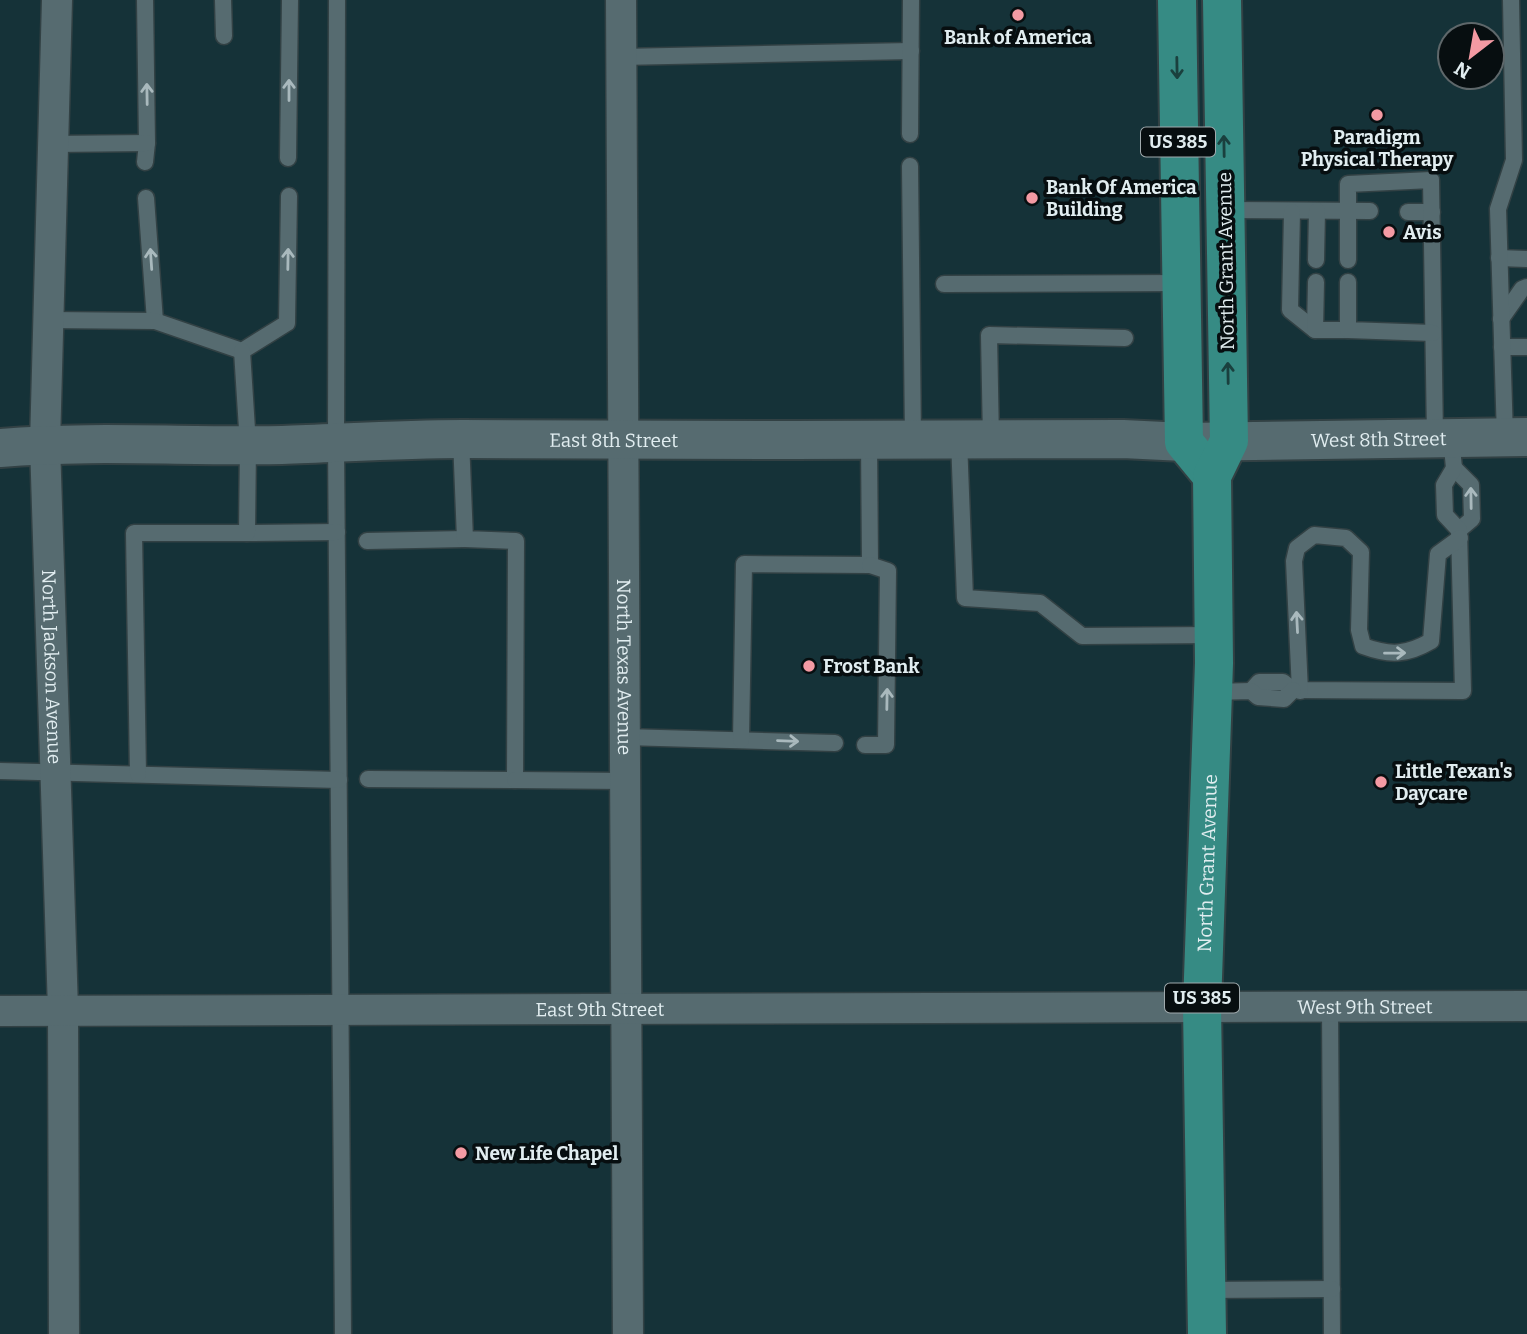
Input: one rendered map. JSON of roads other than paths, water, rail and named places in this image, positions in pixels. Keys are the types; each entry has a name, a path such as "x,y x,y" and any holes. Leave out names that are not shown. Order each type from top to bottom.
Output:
{"main road":[{"name":"US 385","path":"1177,0 1184,442"},
{"name":"North Grant Avenue","path":"1207,1334 1202,1006 1213,692 1212,476 1229,441 1222,0"},
{"name":"West 8th Street","path":"1229,441 1446,448 1516,437"},
{"name":"East 8th Street","path":"0,448 45,444 248,445 461,439 1229,441"},
{"path":"1184,442 1212,476"}],"street":[{"name":"North Jackson Avenue","path":"57,0 45,444 63,1010 64,1334"},
{"name":"North Texas Avenue","path":"621,0 628,1334"},
{"name":"West 9th Street","path":"1202,1006 1527,1006"},
{"name":"East 9th Street","path":"0,1011 1202,1006"}],"lane":[{"path":"145,0 148,143 145,162"},
{"path":"223,0 224,36"},
{"path":"288,158 290,0"},
{"path":"337,0 336,443 343,1334"},
{"path":"910,134 911,0"},
{"path":"1511,0 1520,160 1497,209 1502,347 1516,437"},
{"path":"621,57 911,51"},
{"path":"53,144 148,143"},
{"path":"910,166 913,440"},
{"path":"1213,692 1251,691 1258,697 1284,699 1296,691 1463,691 1460,534 1445,515 1446,448 1433,333 1431,180 1348,184 1348,260"},
{"path":"242,351 287,323 289,196"},
{"path":"146,198 155,321"},
{"path":"1225,210 1370,211"},
{"path":"1316,260 1317,211"},
{"path":"1292,212 1290,310 1315,330 1433,333"},
{"path":"1408,212 1432,212"},
{"path":"1499,258 1527,259"},
{"path":"1315,330 1316,282"},
{"path":"1348,282 1348,330"},
{"path":"944,284 1180,283"},
{"path":"1501,319 1522,289 1527,287"},
{"path":"49,320 155,321 242,351"},
{"path":"1125,338 989,335 975,440 965,598 1040,603 1082,636 1212,635"},
{"path":"1502,347 1527,347"},
{"path":"242,351 248,445 247,533"},
{"path":"461,439 465,539"},
{"path":"869,440 870,565"},
{"path":"1296,691 1294,561 1297,548 1314,535 1346,538 1361,552 1359,630 1363,646 1381,653 1412,652 1431,641 1438,554 1472,519 1471,485 1446,448"},
{"path":"138,774 134,533 337,531"},
{"path":"367,541 516,541 515,780"},
{"path":"741,740 744,564 870,565 888,571 886,745 864,745"},
{"path":"625,737 835,743"},
{"path":"0,771 339,780"},
{"path":"368,779 625,781"},
{"path":"1330,1006 1332,1334"},
{"path":"1206,1290 1332,1289"}],"place":[{"name":"Bank of America","path":"1018,15"},
{"name":"Paradigm Physical Therapy","path":"1377,115"},
{"name":"Bank Of America Building","path":"1032,198"},
{"name":"Avis","path":"1389,232"},
{"name":"Frost Bank","path":"809,666"},
{"name":"Little Texan's Daycare","path":"1381,782"},
{"name":"New Life Chapel","path":"461,1153"}]}
